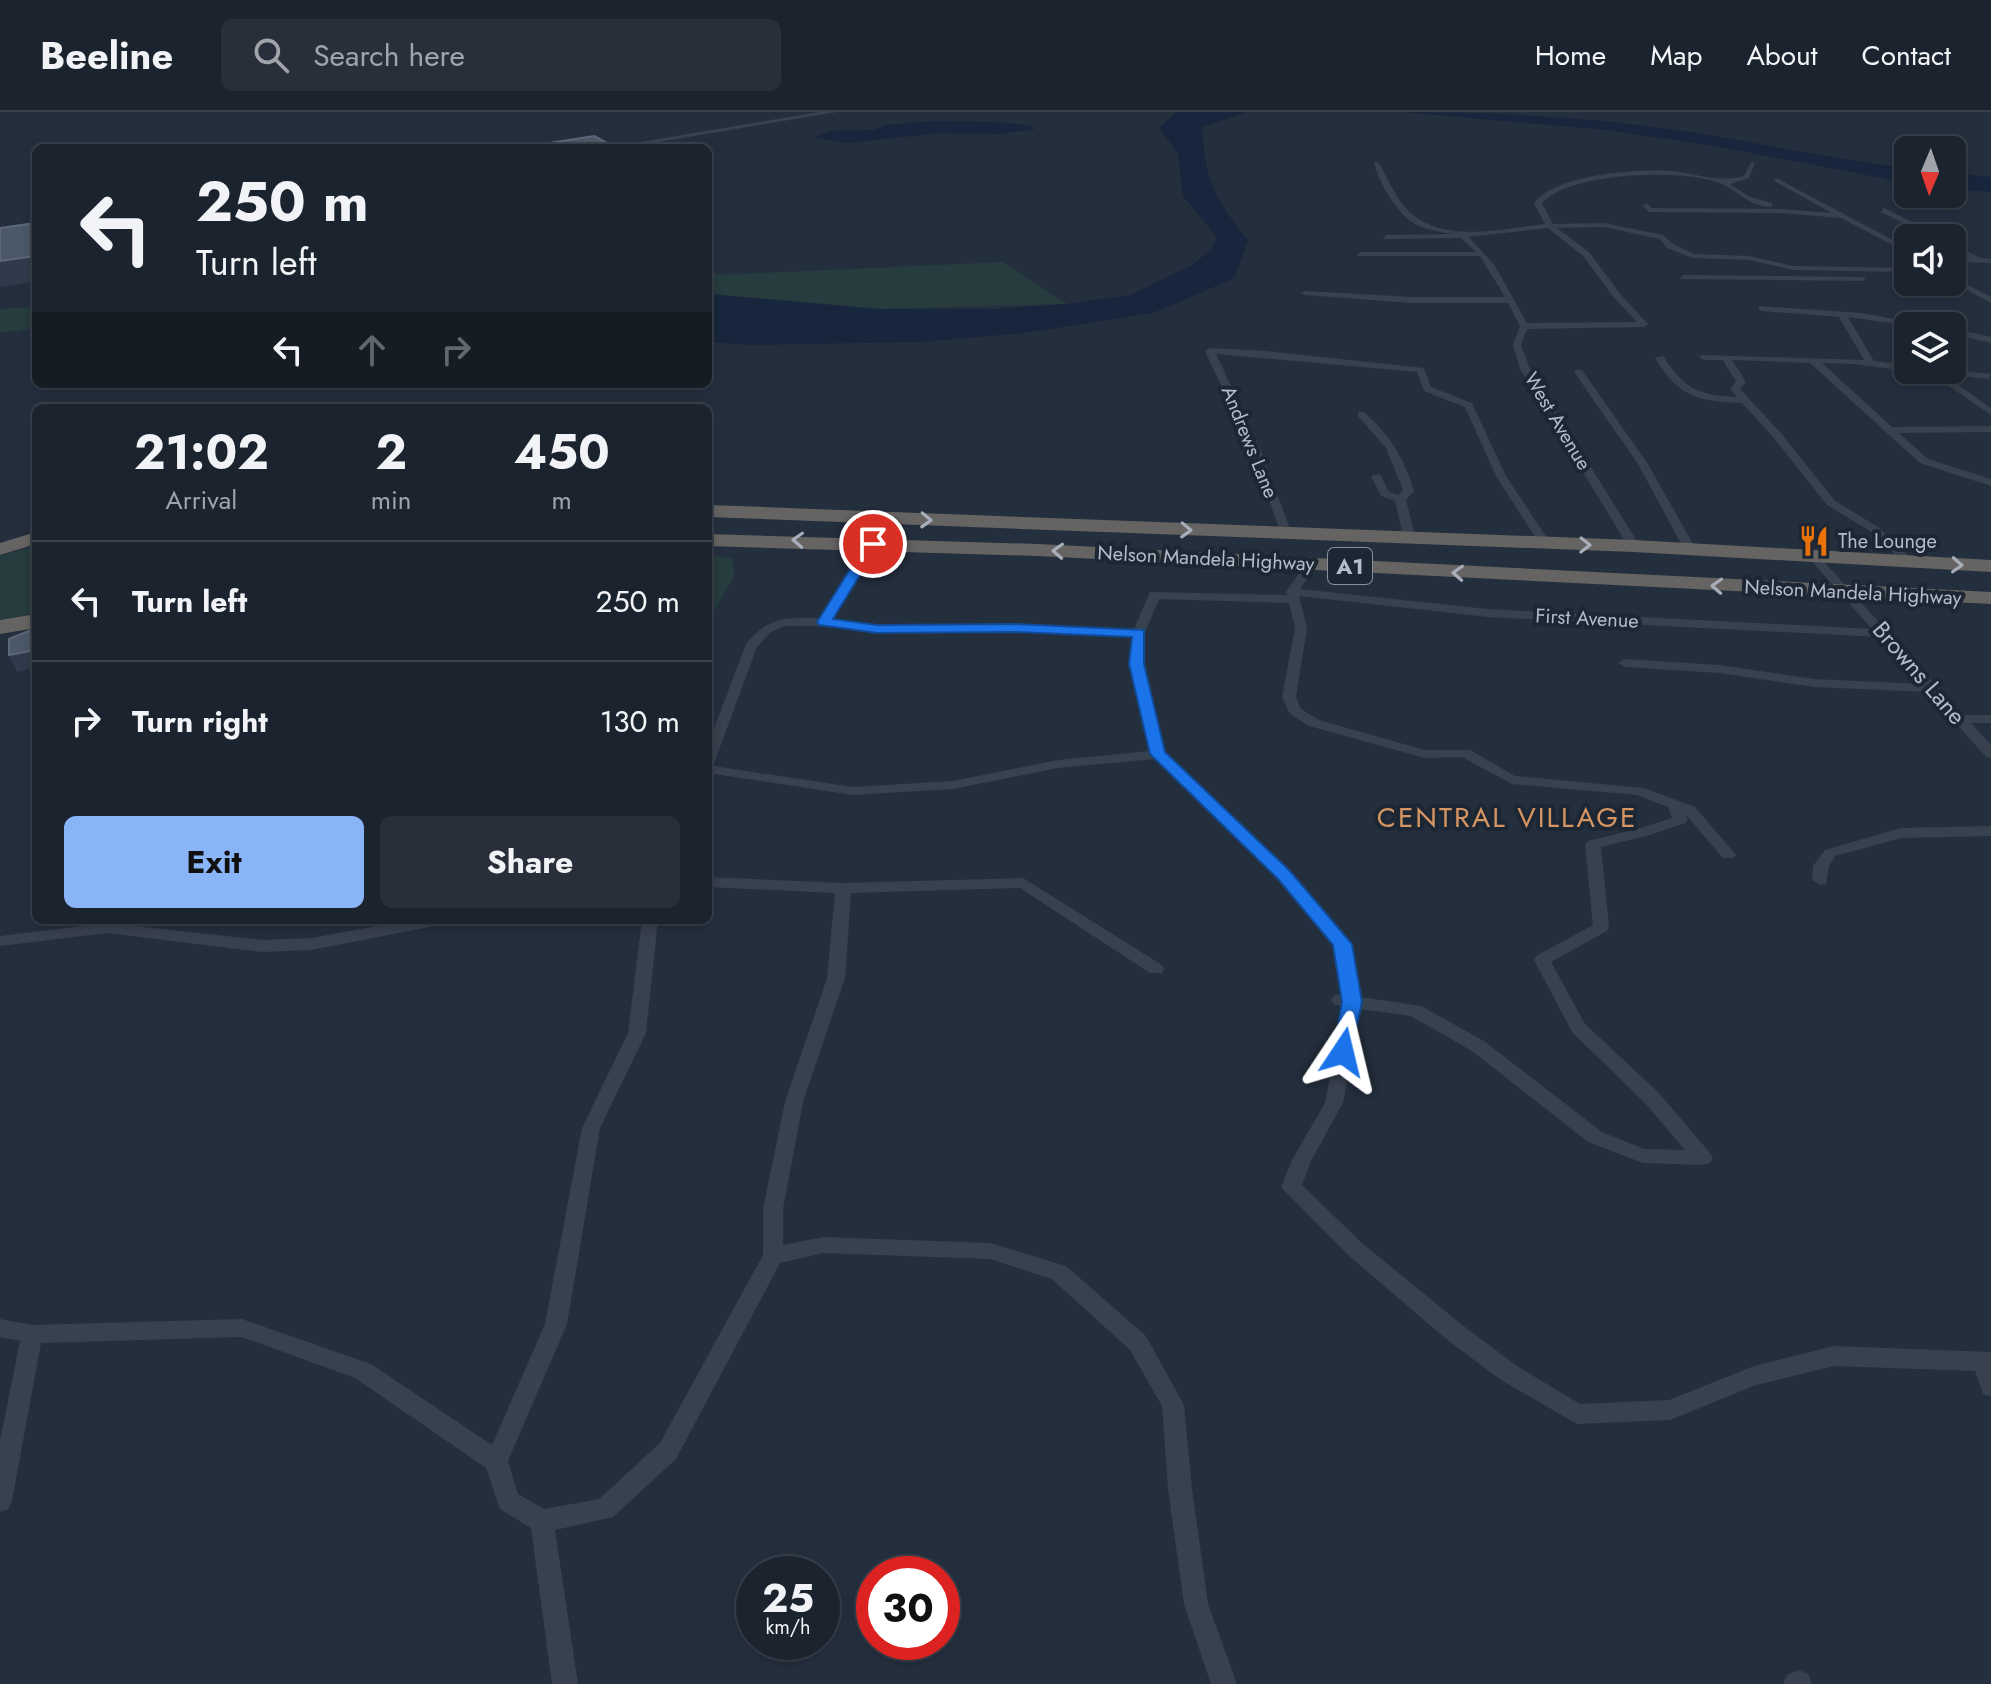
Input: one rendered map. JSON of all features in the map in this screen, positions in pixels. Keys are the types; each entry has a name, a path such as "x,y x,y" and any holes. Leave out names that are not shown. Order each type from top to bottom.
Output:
{"highway":[{"name":"Nelson Mandela Highway","path":"712,511 1634,546 1991,566"},
{"path":"0,549 32,539"},
{"name":"Nelson Mandela Highway","path":"712,540 1312,563 1991,598"},
{"path":"0,627 32,622"}],"street":[{"path":"633,144 833,112"},
{"name":"West Avenue","path":"1376,163 1384,175 1386,188 1414,221 1464,236 1481,254 1524,326 1517,345 1525,369 1634,546"},
{"path":"1724,183 1747,177 1752,163"},
{"path":"1524,326 1644,324 1618,297 1586,254 1550,226 1538,203 1542,197 1584,179 1670,172 1724,183 1747,199 1793,213"},
{"path":"1776,180 1894,243"},
{"path":"1647,206 1649,210 1701,209 1843,216"},
{"path":"1884,210 1911,224"},
{"path":"1386,237 1464,236 1467,233 1550,226 1604,225 1663,237 1676,250 1693,256 1749,258 1793,268 1894,270"},
{"path":"1966,252 1981,260"},
{"path":"1360,254 1481,254"},
{"path":"1966,260 1991,261"},
{"path":"1683,277 1894,278"},
{"path":"1966,287 1991,300"},
{"path":"1305,293 1412,300 1511,300"},
{"path":"1762,308 1894,321"},
{"path":"1842,314 1871,363"},
{"path":"1966,334 1991,340"},
{"name":"Andrews Lane","path":"1286,534 1255,448 1210,351 1421,370 1427,389 1469,405 1501,476 1545,544"},
{"path":"1704,357 1894,366"},
{"path":"1660,358 1672,380 1693,396 1745,400"},
{"path":"1726,358 1741,382 1735,389 1831,503 1874,529 1897,547 1910,563"},
{"path":"1813,360 1924,461 1991,483"},
{"path":"1579,372 1643,464 1691,551"},
{"path":"1966,374 1989,376"},
{"path":"1951,384 1989,408"},
{"path":"1361,414 1384,434 1404,471 1409,491 1400,499"},
{"path":"1890,430 1991,429"},
{"path":"1376,476 1385,494 1400,499"},
{"path":"1400,499 1410,539"},
{"path":"824,622 873,544"},
{"name":"Browns Lane","path":"1814,557 1991,754"},
{"path":"1312,563 1293,596 1301,628 1289,697 1295,711 1314,723 1425,754 1465,753 1512,780 1639,791 1690,810 1728,855"},
{"name":"First Avenue","path":"1139,633 1154,595 1293,596 1488,613 1883,633"},
{"path":"712,755 751,647 762,631 777,622 824,622 877,629 1015,628 1139,633 1137,664 1158,754 1284,875 1342,944 1346,1001 1334,1103 1302,1160 1291,1187 1355,1249 1453,1331 1509,1373 1577,1414 1670,1410 1754,1376 1834,1356 1988,1363 1991,1387"},
{"path":"1625,663 1719,669 1814,683 1932,688"},
{"path":"1959,719 1991,719"},
{"path":"712,767 853,791 953,785 1058,764 1158,754"},
{"path":"1346,1001 1415,1010 1478,1046 1595,1137 1643,1156 1703,1158 1652,1098 1578,1028 1542,960 1601,927 1593,844 1680,820 1675,805"},
{"path":"1820,880 1821,866 1830,853 1901,833 1991,831"},
{"path":"712,882 843,888 1023,883 1156,969"},
{"path":"0,1328 32,1334 242,1328 363,1371 496,1461 508,1501 542,1521 605,1509 668,1451 773,1256 773,1209 794,1102 836,978 843,888"},
{"path":"0,941 107,928 262,946 311,944 418,924"},
{"path":"496,1461 556,1324 591,1128 637,1033 650,924"},
{"path":"773,1256 823,1245 990,1251 1059,1272 1138,1343 1173,1405 1180,1489 1196,1604 1224,1684"},
{"path":"0,1501 32,1334"},
{"path":"542,1521 565,1684"}],"green space":[{"path":"1003,262 1066,304 880,309 712,294 712,272 719,275"},
{"path":"32,307 32,329 0,333 0,309"},
{"path":"32,547 32,614 0,620 0,556"},
{"path":"712,556 733,558 734,576 712,615"}],"water":[{"path":"1176,112 1248,112 1202,127 1213,188 1248,240 1235,278 1153,313 1024,333 920,342 750,345 712,342 712,294 880,309 993,309 1131,295 1192,265 1212,249 1217,237 1183,196 1178,153 1159,128"},
{"path":"1402,112 1556,117 1680,131 1894,166 1894,180 1715,146 1606,130"},
{"path":"931,121 1003,123 1035,129 1002,134 940,133 847,143 813,137 832,131 873,130 887,125"},
{"path":"1966,174 1991,177 1991,192 1966,190"}],"building":[{"path":"594,136 609,144 543,144"},
{"path":"32,224 32,257 0,261 0,228"},
{"path":"32,630 32,651 9,655 9,639"}],"place":[{"name":"The Lounge","path":"1814,541"}],"district":[{"name":"CENTRAL VILLAGE","path":"1507,817"}],"route":[{"path":"873,544 824,622 877,629 1015,628 1139,633 1137,664 1158,754 1284,875 1342,944 1352,1002 1343,1052"}]}
